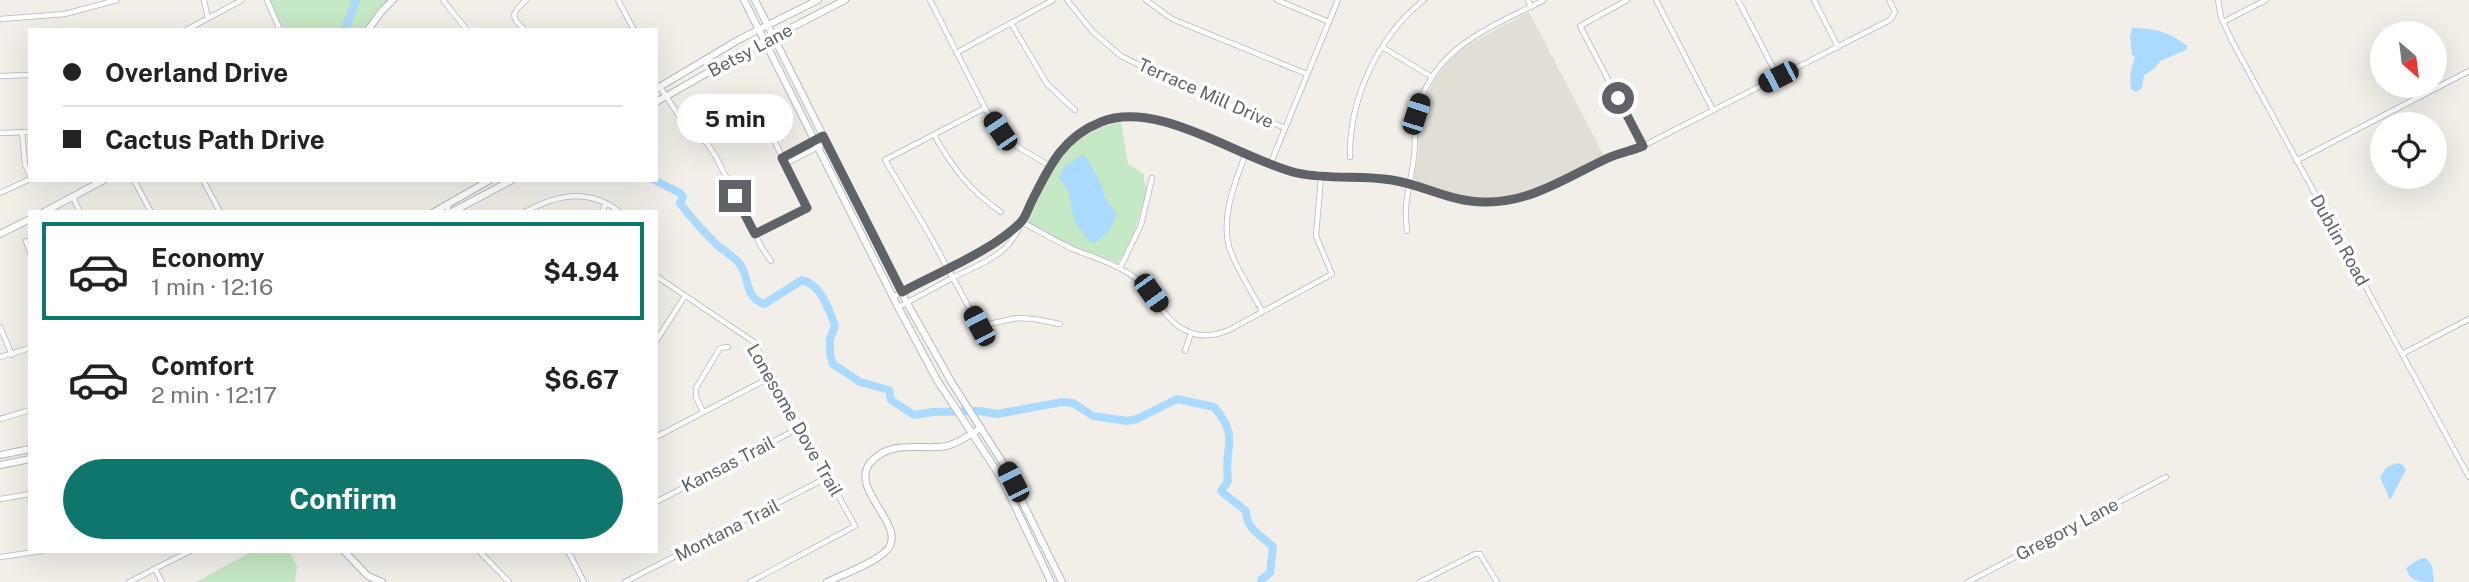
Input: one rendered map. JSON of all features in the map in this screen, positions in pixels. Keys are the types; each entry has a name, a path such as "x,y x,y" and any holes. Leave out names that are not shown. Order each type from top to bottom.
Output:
{"main road":[{"path":"370,28 393,0"},
{"path":"744,0 898,307 937,380 1002,480 1051,582"},
{"path":"755,0 902,292 962,400 1003,463 1062,582"},
{"name":"Betsy Lane","path":"658,88 760,29 818,0"},
{"name":"Betsy Lane","path":"658,101 835,2 845,0"},
{"path":"48,210 100,182"},
{"path":"452,210 487,182"},
{"path":"452,210 508,182"},
{"path":"0,234 28,220"},
{"path":"827,582 883,554 891,544 891,530 866,482 866,470 872,461 904,446 949,446 972,433 979,425"},
{"path":"0,455 28,449"},
{"path":"0,464 28,458"},
{"path":"346,553 368,576 382,582"}],"street":[{"path":"0,19 65,14 117,0"},
{"path":"204,0 208,18"},
{"path":"190,28 242,0"},
{"path":"267,0 279,28"},
{"path":"443,0 465,28"},
{"path":"523,28 514,15 527,0"},
{"path":"618,0 633,28"},
{"path":"930,0 985,108 1000,131 1018,148 1049,166"},
{"path":"957,53 1053,0"},
{"name":"Terrace Mill Drive","path":"1067,0 1093,32 1121,55 1161,76 1285,128"},
{"path":"1146,0 1172,19 1307,75"},
{"path":"1276,0 1329,22"},
{"path":"1270,164 1338,0"},
{"path":"1350,157 1357,106 1382,47 1404,18 1424,0"},
{"path":"1528,0 1531,7"},
{"path":"1407,230 1404,208 1414,159 1416,114 1432,77 1447,57 1464,42 1544,0"},
{"path":"1627,0 1580,26 1643,146"},
{"path":"1656,0 1713,110"},
{"path":"1738,0 1778,77"},
{"path":"1814,0 1838,47"},
{"path":"898,307 1005,248 1018,233 1049,166 1062,148 1078,135 1102,122 1131,115 1162,120 1270,164 1321,177 1377,178 1409,183 1456,199 1508,201 1545,190 1607,159 1643,146 1890,20 1895,16 1889,0"},
{"name":"Dublin Road","path":"2218,0 2223,22 2469,477"},
{"path":"2223,22 2266,0"},
{"path":"1012,23 1034,66 1047,84 1075,110"},
{"path":"1382,47 1432,77"},
{"path":"2297,161 2469,71"},
{"path":"0,76 28,75"},
{"path":"658,88 687,128 707,143 771,261"},
{"path":"754,99 807,208 755,234"},
{"path":"985,108 885,160 979,326 1017,318 1060,324"},
{"path":"22,132 28,172"},
{"path":"0,133 28,132"},
{"path":"934,135 964,182 979,198 1001,212"},
{"path":"782,158 824,140"},
{"path":"785,164 815,144"},
{"path":"1245,155 1229,202 1229,247 1262,312"},
{"path":"1022,222 1072,249 1120,268 1143,285 1175,324 1191,333 1214,335 1332,274 1316,236 1321,177"},
{"path":"0,193 28,178"},
{"path":"1120,268 1141,225 1152,178"},
{"path":"204,182 219,210"},
{"path":"135,183 150,210"},
{"path":"530,210 559,197 576,194 606,202 617,210"},
{"path":"73,197 79,210"},
{"path":"602,210 606,202"},
{"path":"893,297 989,246 1022,222"},
{"path":"26,241 28,246"},
{"name":"Lonesome Dove Trail","path":"658,277 754,342 855,526 750,582"},
{"path":"658,338 685,296"},
{"path":"2402,354 2469,319"},
{"path":"0,327 12,355"},
{"path":"1185,351 1191,333"},
{"path":"703,412 696,397 696,388 720,348 728,346"},
{"path":"0,357 28,349"},
{"path":"658,436 773,376"},
{"path":"0,419 28,412"},
{"name":"Kansas Trail","path":"658,501 801,427"},
{"name":"Montana Trail","path":"625,582 828,477"},
{"name":"Gregory Lane","path":"1968,582 2166,477"},
{"path":"0,499 28,494"},
{"path":"0,557 28,553"},
{"path":"129,582 186,553"},
{"path":"481,553 509,582"},
{"path":"569,553 584,582"},
{"path":"1420,582 1475,554 1480,554 1485,560 1497,582"},
{"path":"155,569 162,582"}],"shaded area":[{"path":"1529,12 1604,156 1547,186 1504,198 1461,196 1417,182 1414,177 1419,122 1424,102 1436,77 1464,47"}],"green space":[{"path":"269,0 389,0 366,28 282,28"},
{"path":"1121,122 1128,164 1144,174 1144,182 1148,188 1133,237 1118,263 1072,246 1028,222 1052,172 1072,146 1101,128"},
{"path":"249,553 290,553 297,566 295,582 196,582"}],"water":[{"path":"2132,28 2161,32 2187,46 2186,50 2160,61 2144,75 2142,88 2136,92 2130,85 2135,57 2132,55 2130,37"},
{"path":"1082,155 1087,158 1103,188 1104,196 1117,215 1110,230 1095,243 1089,241 1074,221 1069,193 1059,177 1064,167"},
{"path":"2396,463 2402,464 2406,470 2390,500 2380,477 2386,468"},
{"path":"2426,558 2432,566 2434,582 2416,580 2406,568 2419,559"}],"waterway":[{"path":"346,28 356,0"},
{"path":"658,182 680,193 683,197 680,203 693,219 717,245 739,263 750,292 758,301 764,304 802,280 809,282 823,298 835,326 830,339 833,364 860,382 889,390 891,400 914,415 979,411 997,414 1062,402 1073,403 1093,416 1127,421 1137,419 1177,399 1214,407 1229,435 1228,481 1221,491 1246,511 1255,532 1273,547 1270,573 1261,582"}],"route":[{"path":"735,196 755,234 807,208 782,158 823,136 902,292 989,246 1022,222 1049,166 1062,148 1078,135 1102,122 1131,115 1162,120 1296,173 1335,178 1389,179 1456,199 1495,202 1533,195 1607,159 1643,146 1618,98"}]}
